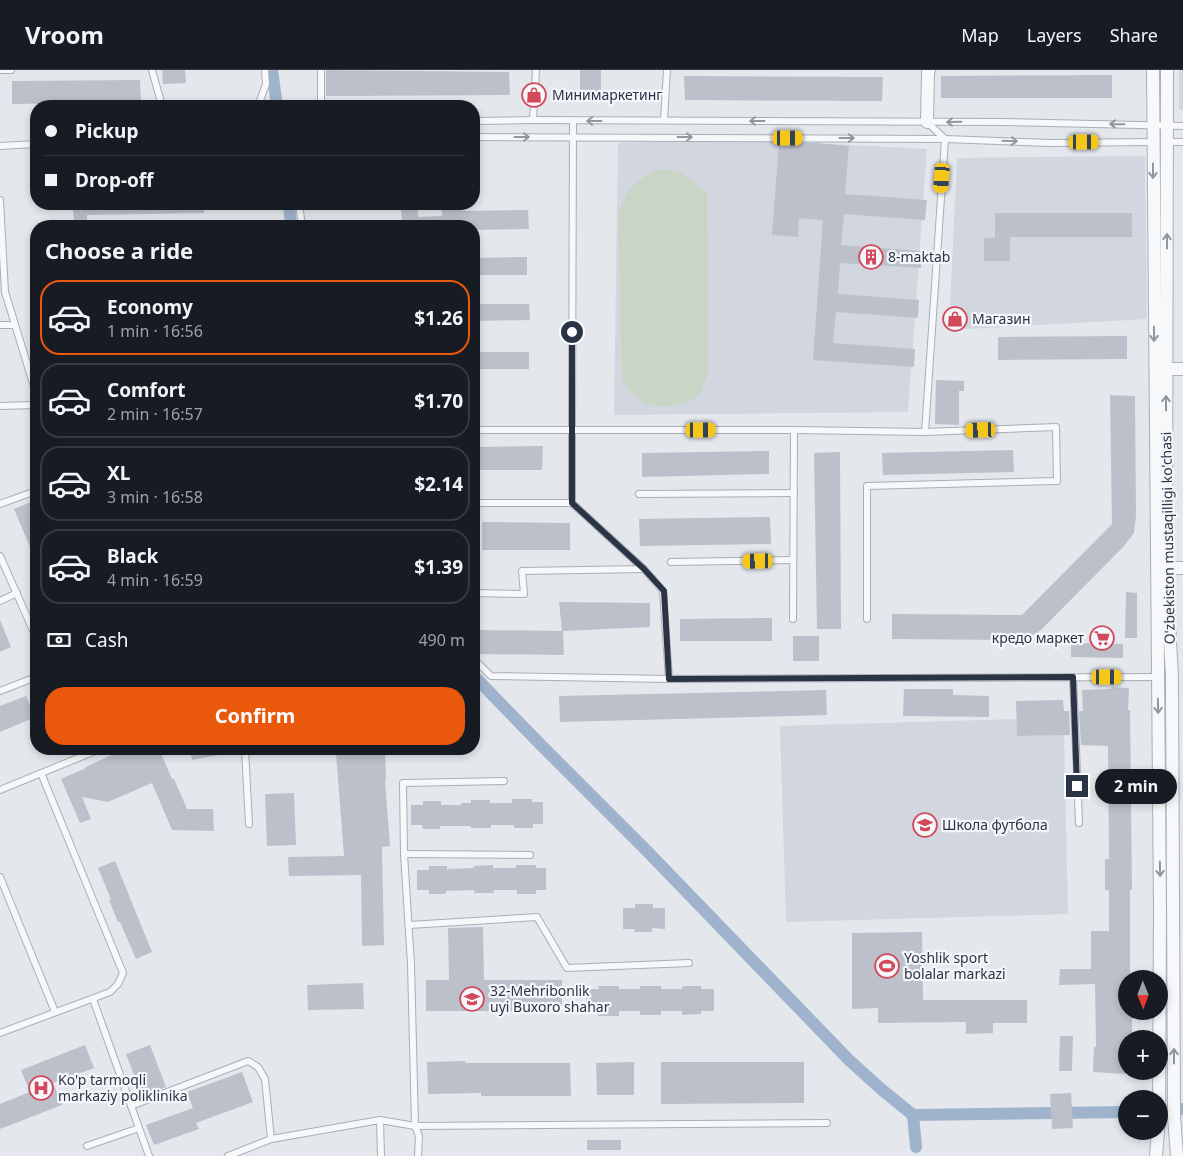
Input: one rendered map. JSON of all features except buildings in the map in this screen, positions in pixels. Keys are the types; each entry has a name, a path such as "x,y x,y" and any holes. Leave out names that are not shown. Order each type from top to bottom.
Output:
{"street":[{"path":"927,122 928,72 930,70"},
{"name":"O'zbekiston mustaqilligi ko'chasi","path":"1153,70 1160,1090"},
{"name":"O'zbekiston mustaqilligi ko'chasi","path":"1167,70 1166,568 1177,677 1174,1110 1177,1156"},
{"path":"1166,369 1183,369"},
{"path":"1166,568 1183,568"},
{"path":"1157,677 1177,677"},
{"path":"1156,1156 1157,1140"}],"lane":[{"path":"0,70 11,70"},
{"path":"152,70 160,100"},
{"path":"260,100 266,84 266,70"},
{"path":"320,70 320,100"},
{"path":"533,120 536,70"},
{"path":"664,120 667,70"},
{"path":"480,121 1011,122 1183,126"},
{"path":"572,503 573,121"},
{"path":"927,122 945,139"},
{"path":"480,137 945,139 1050,143 1183,142"},
{"path":"925,432 945,139"},
{"path":"0,146 30,144"},
{"path":"0,200 5,292 30,373"},
{"path":"0,325 16,325"},
{"path":"0,406 30,405"},
{"path":"480,430 925,432 1056,427 1056,481 868,486 867,619"},
{"path":"794,430 794,620"},
{"path":"0,504 30,493"},
{"path":"639,494 794,493"},
{"path":"480,503 572,503 644,569 664,591 669,679"},
{"path":"0,556 30,623"},
{"path":"670,562 793,560"},
{"path":"480,593 524,594 522,571 644,569"},
{"path":"0,601 17,593"},
{"path":"480,665 491,676 669,679 1157,677"},
{"path":"1073,677 1079,823"},
{"path":"0,691 30,679"},
{"path":"0,790 79,755"},
{"path":"245,755 250,824"},
{"path":"0,1033 110,992 118,984 122,973 41,773"},
{"path":"418,1156 419,1136 415,1126 409,925 404,854 403,783 504,781"},
{"path":"404,854 530,855"},
{"path":"0,876 55,1012"},
{"path":"409,925 537,917 568,968 689,964"},
{"path":"93,999 149,1156"},
{"path":"131,1106 248,1061 258,1067 265,1079 271,1139"},
{"path":"380,1120 381,1156"},
{"path":"228,1156 271,1139 380,1120 415,1126 827,1123"},
{"path":"88,1146 139,1128"}],"shaded area":[{"path":"1179,70 1183,70 1183,110 1179,110"},
{"path":"741,139 927,149 908,412 614,415 618,143"},
{"path":"1145,156 1147,319 949,330 957,158"},
{"name":"Школа футбола","path":"1017,719 1018,736 1064,735 1068,914 786,922 780,726"}],"green space":[{"path":"661,169 680,172 707,193 708,375 695,398 679,405 667,406 644,403 627,388 622,380 618,213 629,190 644,177"}],"waterway":[{"path":"272,70 276,100"},
{"path":"290,210 290,220"},
{"path":"480,682 646,850 849,1060 913,1115 916,1147"},
{"path":"1168,1110 1183,1109"},
{"path":"913,1115 1118,1112"}],"place":[{"name":"Минимаркетинг","path":"534,95"},
{"name":"8-maktab","path":"871,257"},
{"name":"Магазин","path":"955,319"},
{"name":"кредо маркет","path":"1102,638"},
{"name":"Школа футбола","path":"925,825"},
{"name":"Yoshlik sport bolalar markazi","path":"887,966"},
{"name":"32-Mehribonlik uyi Buxoro shahar","path":"472,999"},
{"name":"Ko'p tarmoqli markaziy poliklinika","path":"41,1088"}],"route":[{"path":"572,332 572,503 644,569 664,591 669,679 1073,677 1077,786"}]}
